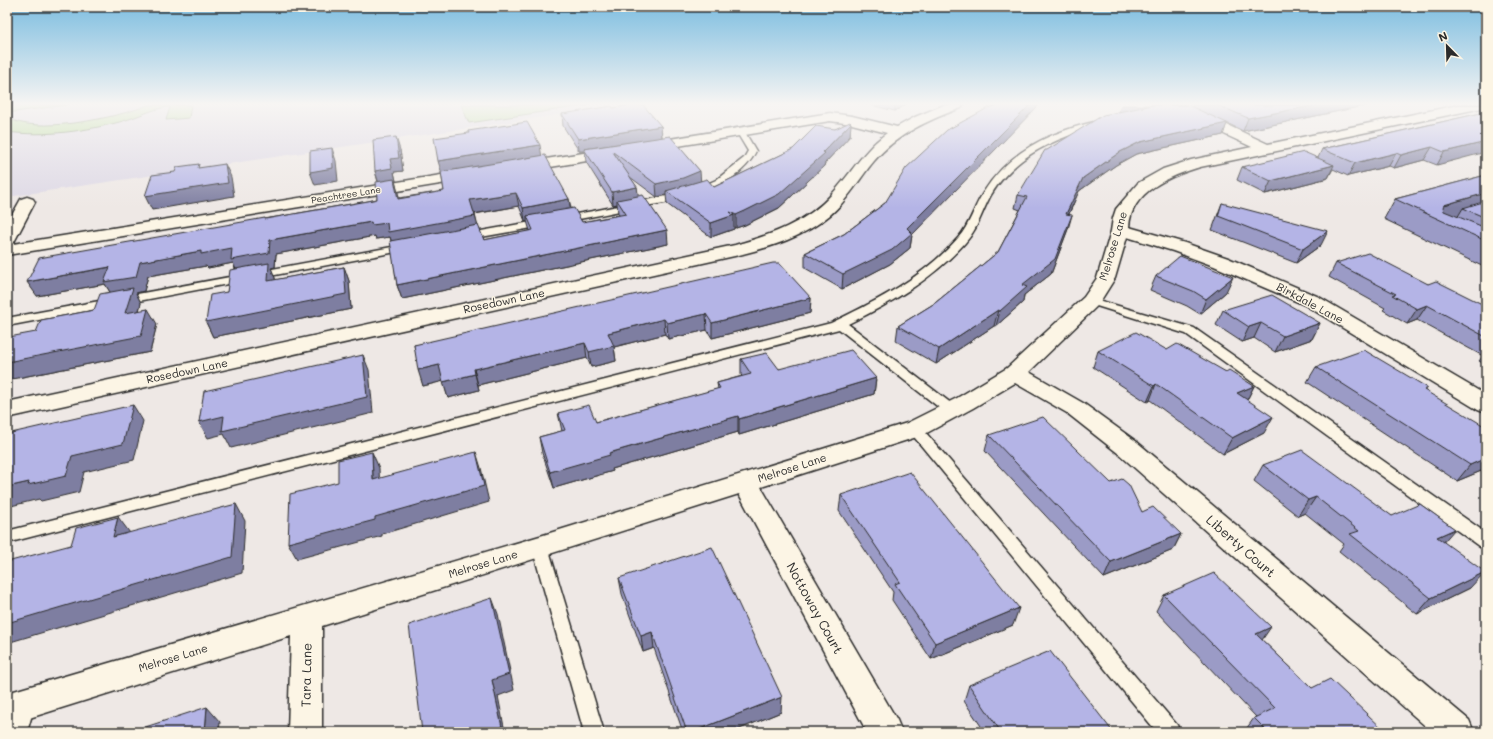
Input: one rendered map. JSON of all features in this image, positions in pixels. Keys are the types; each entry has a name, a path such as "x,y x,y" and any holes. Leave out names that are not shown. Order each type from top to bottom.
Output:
{"street":[{"path":"503,170 688,139"},
{"name":"Rosedown Lane","path":"7,410 716,255 767,241 788,233 817,217 839,197 878,148 888,139"},
{"path":"1247,139 1266,148"},
{"name":"Melrose Lane","path":"16,706 540,547 915,429 1016,373 1091,301 1106,278 1120,231 1121,218 1124,209 1144,186 1159,177 1196,163 1308,139"},
{"name":"Peachtree Lane","path":"7,250 488,172"},
{"path":"7,240 27,202"},
{"name":"Birkdale Lane","path":"1120,231 1137,234 1221,262 1312,301 1486,405"},
{"name":"Liberty Court","path":"1016,373 1074,408 1128,448 1457,732"},
{"name":"Nottoway Court","path":"746,483 885,732"},
{"name":"Tara Lane","path":"305,732 307,618"}],"lane":[{"path":"450,239 593,214 694,193 719,182 748,159 752,151 745,139"},
{"path":"7,538 822,330 840,324 887,300 942,260 963,238 975,220 996,179 1006,167 1026,150 1049,139"},
{"path":"7,322 419,245"},
{"path":"1091,301 1190,331 1486,542"},
{"path":"840,324 951,410"},
{"path":"915,429 1170,732"},
{"path":"540,547 594,732"},
{"path":"16,706 17,732"}],"shaded area":[{"path":"7,139 392,139 7,197"}],"building":[{"path":"396,139 399,158 390,159 392,168 375,171 373,140"},
{"path":"434,139 537,139 540,145 438,161"},
{"path":"647,139 673,139 700,171 683,178 656,184 613,152 637,187 612,192 584,149"},
{"path":"803,139 835,139 823,152 825,153 779,194 736,215 730,212 734,215 711,223 666,191 707,179 714,187 793,149"},
{"path":"937,139 996,139 907,228 912,233 892,250 843,274 805,253 844,234 885,203 906,168"},
{"path":"1064,139 1152,139 1140,142 1120,152 1083,178 1066,214 1072,215 1055,259 1022,285 1027,287 1000,311 998,310 939,349 898,326 935,303 998,252 1027,197 1018,195 1045,150"},
{"path":"1364,139 1486,139 1486,142 1444,152 1432,147 1401,155 1396,153 1355,163 1322,149"},
{"path":"332,148 333,168 310,172 310,151"},
{"path":"1304,152 1334,165 1271,181 1242,167"},
{"path":"545,155 569,199 523,208 516,193 470,200 475,216 388,232 387,223 372,225 371,222 270,240 269,253 231,260 232,248 201,254 201,251 140,262 136,277 104,282 110,267 27,282 39,258 377,199 376,182 394,179 398,199 444,191 441,172"},
{"path":"199,164 198,168 225,164 228,183 145,196 152,175 175,172 177,167"},
{"path":"1486,175 1486,193 1444,205 1443,207 1444,211 1486,228 1486,241 1395,199"},
{"path":"643,195 667,230 397,285 390,241 478,225 484,240 533,230 527,216 574,208 582,222 626,214 617,200"},
{"path":"1486,201 1486,218 1463,208"},
{"path":"1222,203 1328,231 1303,249 1218,216"},
{"path":"1368,253 1428,284 1436,281 1486,306 1486,337 1427,305 1417,309 1392,295 1396,294 1336,263"},
{"path":"1180,256 1233,277 1206,299 1193,291 1156,276"},
{"path":"269,263 268,281 344,267 346,294 206,322 210,295 227,292 230,270"},
{"path":"773,263 779,263 811,298 712,323 706,314 667,323 664,319 608,333 614,346 589,352 585,343 474,369 475,374 443,382 439,365 418,370 414,345"},
{"path":"133,288 125,313 148,309 141,336 7,362 7,342 9,337 36,332 41,320 94,310 100,294"},
{"path":"1272,295 1320,323 1283,336 1261,323 1249,327 1223,310"},
{"path":"1136,332 1167,350 1177,344 1226,372 1229,370 1254,386 1237,393 1273,417 1232,438 1156,384 1154,386 1098,351"},
{"path":"851,350 876,378 739,419 738,416 609,453 610,455 550,472 539,437 565,430 558,413 589,405 596,422 720,388 717,383 751,374 741,359 767,353 779,369"},
{"path":"1364,350 1428,388 1424,390 1486,427 1486,458 1470,465 1316,367"},
{"path":"363,355 367,397 222,431 224,416 199,422 204,391"},
{"path":"133,405 123,444 72,456 66,476 28,485 29,482 7,487 7,434"},
{"path":"1043,417 1111,483 1122,479 1129,485 1142,512 1153,507 1181,534 1111,562 989,435"},
{"path":"1302,450 1392,516 1420,504 1455,529 1437,537 1485,572 1431,598 1350,534 1359,531 1316,497 1308,500 1263,465"},
{"path":"372,452 373,480 476,452 484,486 375,517 375,520 288,543 290,494 338,482 338,460"},
{"path":"910,472 1019,608 935,643 895,584 900,582 841,495"},
{"path":"236,504 232,557 7,623 7,562 71,545 76,528 118,517 113,537"},
{"path":"712,547 782,697 692,732 687,732 652,632 641,636 619,578"},
{"path":"1214,573 1271,627 1256,634 1312,688 1330,679 1386,732 1268,732 1254,718 1275,708 1164,595"},
{"path":"492,598 509,674 492,680 503,732 422,732 409,625"},
{"path":"1050,651 1113,732 1001,732 969,685"},
{"path":"207,707 205,732 130,732"}]}
